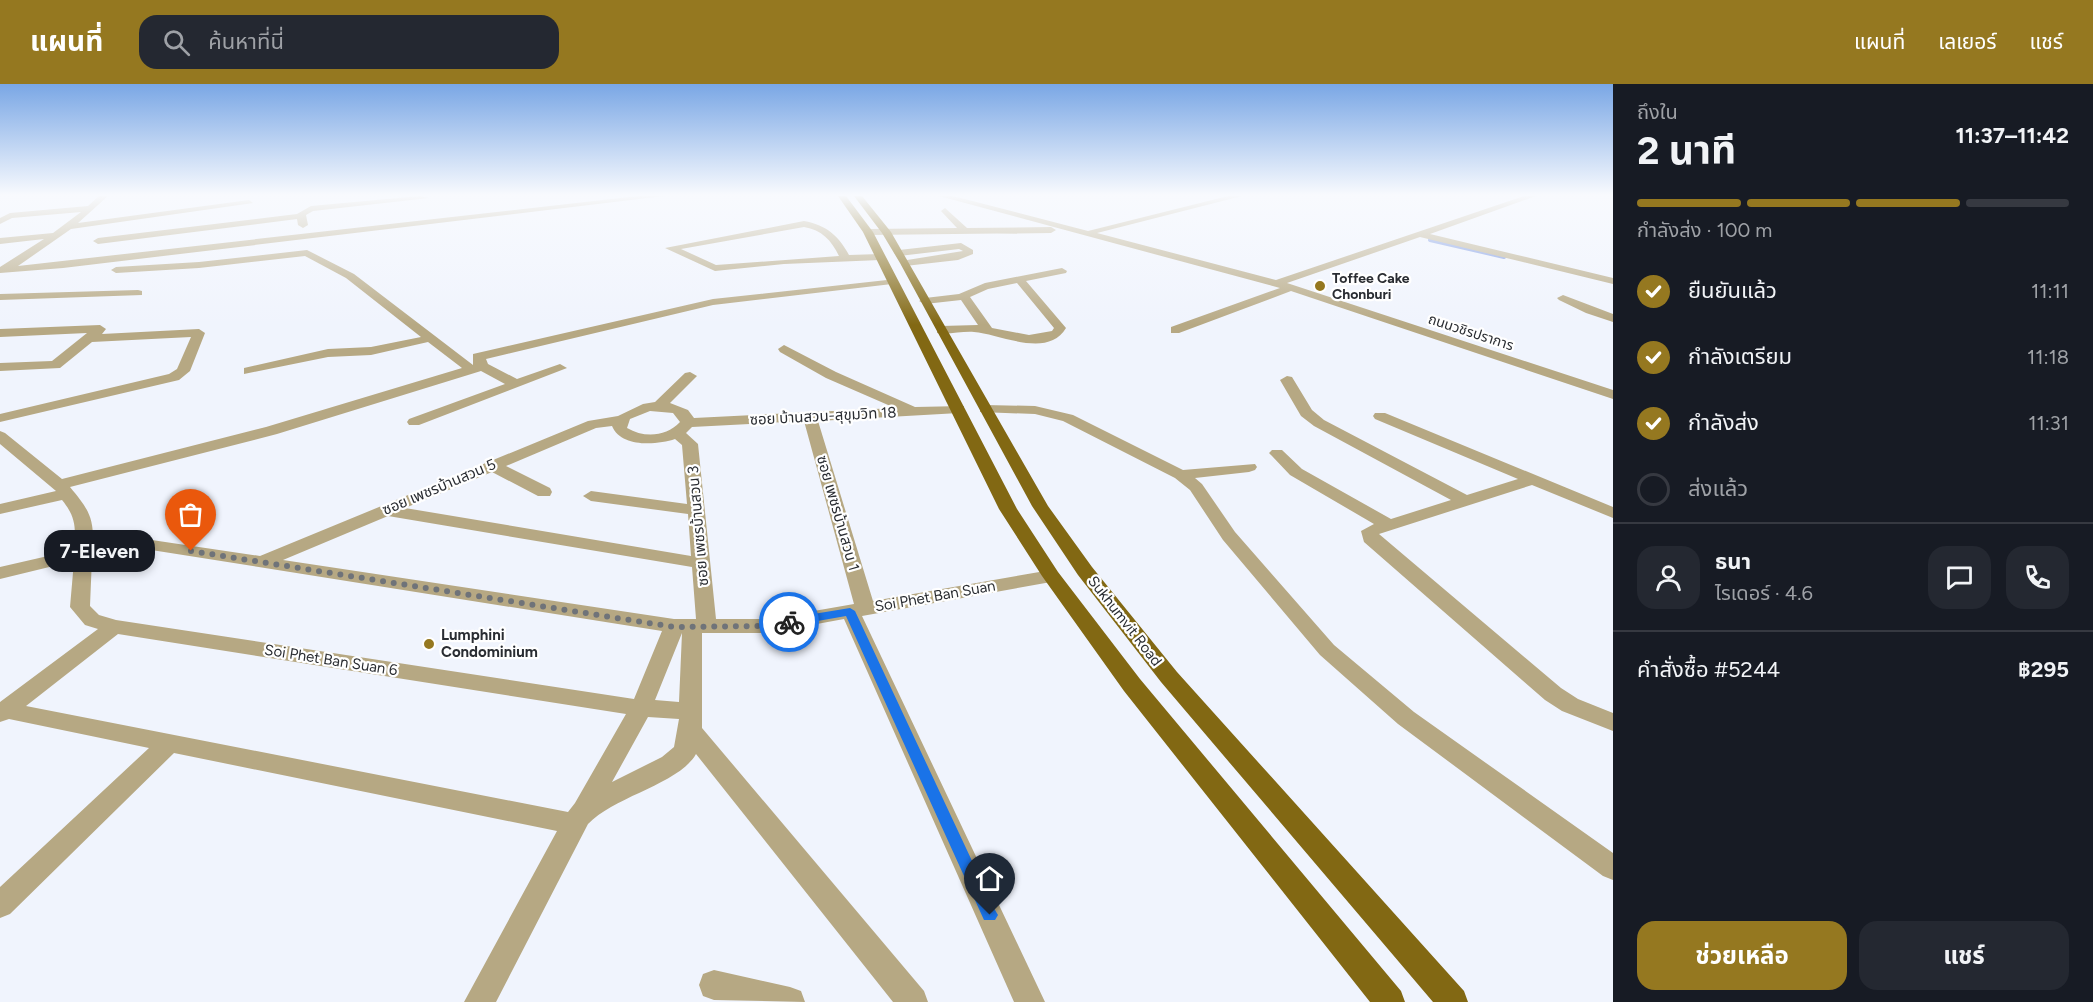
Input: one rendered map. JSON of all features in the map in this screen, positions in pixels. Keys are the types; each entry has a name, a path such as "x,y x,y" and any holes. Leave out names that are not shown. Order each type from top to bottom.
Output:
{"main road":[{"name":"Sukhumvit Road","path":"871,239 1008,509 1052,576 1132,685 1390,1002"},
{"name":"Sukhumvit Road","path":"890,239 1040,506 1120,615 1176,686 1453,1002"}],"street":[{"path":"0,242 26,239"},
{"path":"1,272 51,239"},
{"path":"98,241 117,239"},
{"path":"153,254 157,239"},
{"path":"1,272 282,239"},
{"path":"721,239 670,248 715,268 880,257"},
{"path":"835,239 846,258"},
{"path":"902,258 961,246 951,239"},
{"name":"ถนนวชิรปราการ","path":"1112,239 1276,283 1613,395"},
{"path":"1276,283 1405,239"},
{"path":"1439,239 1613,281"},
{"path":"1,272 173,267 304,252 350,276 432,338 478,368 516,384"},
{"path":"925,301 963,296 985,286 1062,271"},
{"path":"941,330 976,329 1043,338 1058,333 1060,328 1019,279"},
{"path":"478,368 478,357 713,302 892,281"},
{"path":"1175,330 1290,288"},
{"path":"0,297 138,293"},
{"path":"963,296 989,332"},
{"path":"1563,298 1590,311 1613,318"},
{"path":"0,333 100,329 55,365 0,367"},
{"path":"0,418 174,377 183,371 198,333 89,338"},
{"path":"249,371 328,353 371,351 432,338"},
{"path":"784,349 831,375 917,411"},
{"path":"0,509 383,400 478,368"},
{"path":"414,422 560,368"},
{"path":"657,407 690,376"},
{"path":"1287,380 1305,413 1319,423 1465,501"},
{"path":"982,404 1035,410 1068,418 1180,475 1196,487 1229,536 1327,650 1406,718 1613,868"},
{"path":"657,407 684,413 682,428"},
{"name":"ซอย เพชรบ้านสวน 5","path":"260,562 593,424 621,420 639,409 657,407"},
{"name":"ซอย บ้านสวน-สุขุมวิท 18","path":"621,420 621,430 635,438 656,439 682,428 810,417 959,410"},
{"path":"1380,416 1613,513"},
{"name":"ซอย เพชรบ้านสวน 1","path":"810,417 857,610 1030,1002"},
{"name":"ซอย เพชรบ้านสวน 3","path":"682,428 690,444 701,563 691,626 691,721"},
{"name":"Soi Phet Ban Suan 6","path":"0,436 62,490 82,513 85,527 81,554 80,607 92,621 114,627 641,708 691,721"},
{"path":"1277,453 1296,472 1389,525"},
{"path":"491,465 544,492"},
{"path":"1180,475 1249,467"},
{"path":"1532,480 1370,531 1370,538 1553,694 1570,705 1613,722"},
{"path":"591,496 696,510"},
{"path":"385,510 701,563"},
{"name":"Soi Phet Ban Suan","path":"0,573 114,546 145,544 691,626 768,626 1052,576"},
{"path":"479,1002 579,817 691,626"},
{"path":"6,705 114,627"},
{"path":"6,705 169,743 579,817"},
{"path":"579,817 599,800 677,759 688,746 691,721"},
{"path":"691,721 913,1002"},
{"path":"0,905 169,743"},
{"path":"714,985 790,1002"}],"waterway":[{"path":"1430,240 1504,257"}],"way so far":[{"path":"191,551 674,627 768,626 789,622"}],"place":[{"name":"Toffee Cake Chonburi","path":"1320,286"},
{"name":"7-Eleven","path":"191,551"},
{"name":"Lumphini Condominium","path":"429,644"}],"route":[{"path":"789,622 850,611 990,915"}]}
